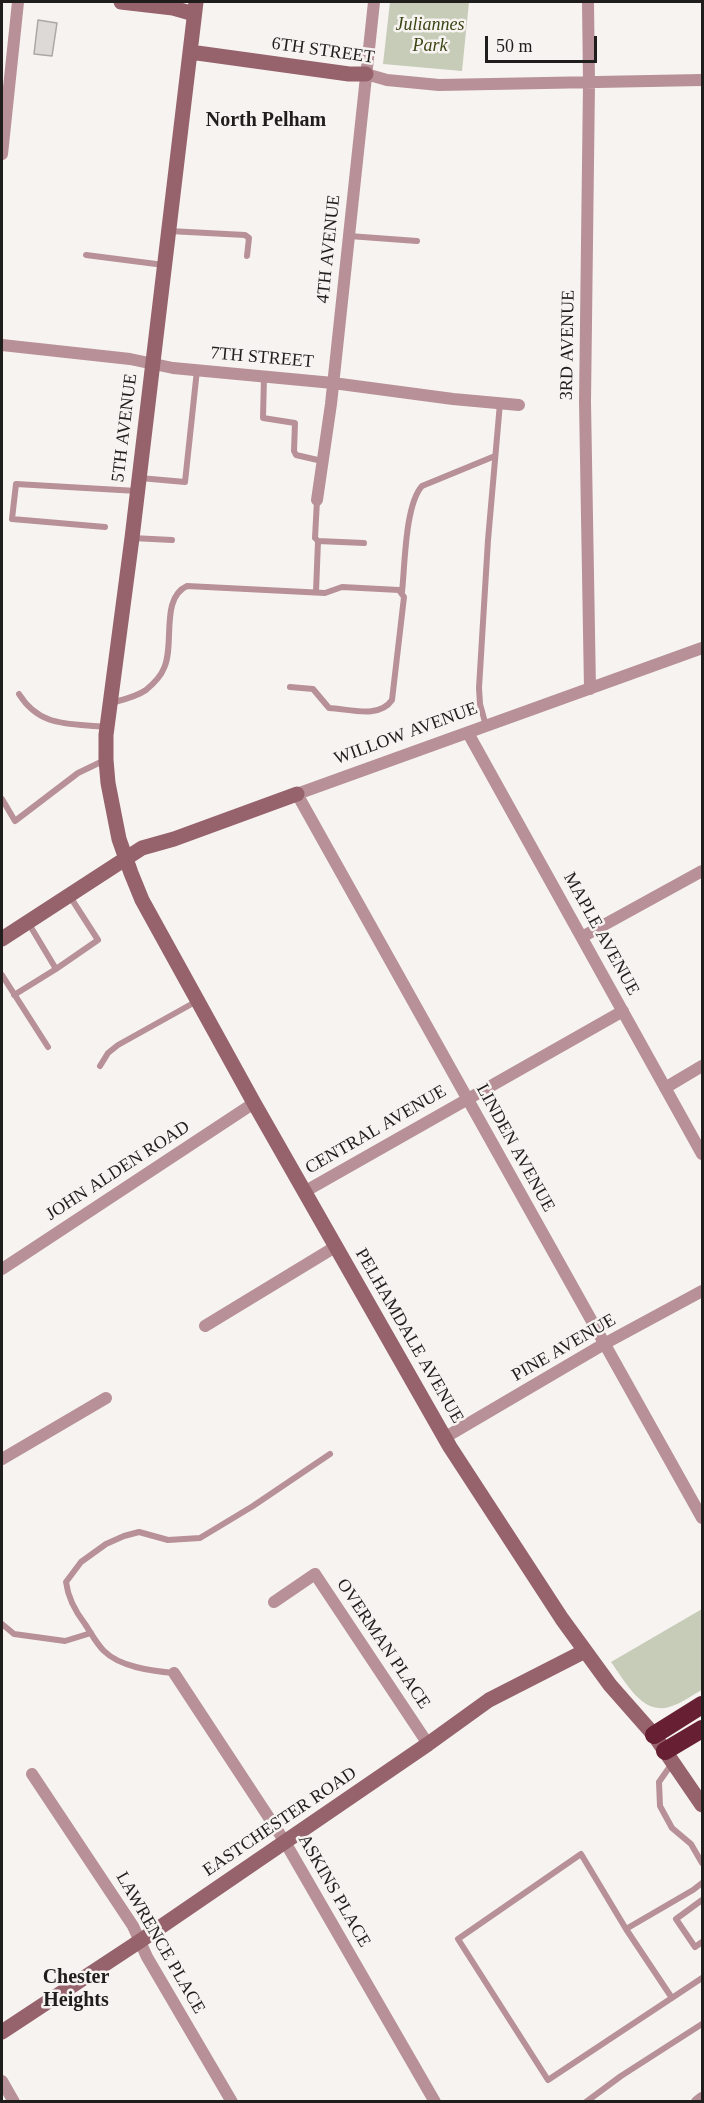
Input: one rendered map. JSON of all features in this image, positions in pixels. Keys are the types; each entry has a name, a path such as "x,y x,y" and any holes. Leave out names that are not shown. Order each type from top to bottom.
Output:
{"highway":[{"path":"654,1734 702,1705"},
{"path":"669,1756 702,1730"}],"street":[{"path":"2,154 18,2"},
{"path":"121,2 195,8"},
{"name":"4TH AVENUE","path":"317,500 333,382 374,2"},
{"name":"3RD AVENUE","path":"588,2 585,402 590,689"},
{"name":"5TH AVENUE","path":"125,858 119,839 106,760 107,727 132,538 195,8"},
{"name":"6TH STREET","path":"190,52 349,74 366,74 387,81 439,85 702,80"},
{"name":"7TH STREET","path":"2,345 130,359 197,370 333,382 453,399 519,405"},
{"name":"WILLOW AVENUE","path":"2,939 142,848 174,839 702,648"},
{"name":"MAPLE AVENUE","path":"468,733 702,1154"},
{"name":"LINDEN AVENUE","path":"297,794 702,1518"},
{"name":"PELHAMDALE AVENUE","path":"125,858 142,900 197,1001 444,1438 562,1619 610,1685 654,1734 702,1805"},
{"path":"582,937 702,871"},
{"name":"CENTRAL AVENUE","path":"304,1192 623,1011"},
{"path":"665,1088 702,1066"},
{"name":"JOHN ALDEN ROAD","path":"2,1269 254,1103"},
{"path":"205,1326 335,1247"},
{"name":"PINE AVENUE","path":"444,1438 604,1344 702,1291"},
{"path":"2,1459 106,1398"},
{"name":"OVERMAN PLACE","path":"274,1602 315,1574 428,1744"},
{"name":"EASTCHESTER ROAD","path":"2,2032 140,1941 489,1700 585,1651"},
{"name":"ASKINS PLACE","path":"174,1673 285,1842 435,2102"},
{"name":"LAWRENCE PLACE","path":"33,1774 134,1926 147,1957 232,2102"},
{"path":"2,2081 14,2102"},
{"path":"697,2102 702,2098"}],"lane":[{"path":"169,231 245,235 249,238 247,256"},
{"path":"348,236 417,241"},
{"path":"86,255 164,265"},
{"path":"105,527 12,519 16,484 138,485 185,482 197,370"},
{"path":"264,376 263,418 295,423 294,451 296,455 323,462"},
{"path":"486,726 480,704 479,688 500,403"},
{"path":"290,687 313,689 330,708 376,712 387,707 392,700 404,597 402,592 415,494 422,486 495,456"},
{"path":"316,592 317,500"},
{"path":"132,538 172,540"},
{"path":"318,541 364,543"},
{"path":"110,704 146,690 165,668 172,600 179,589 186,586 325,593 342,587 402,592"},
{"path":"19,694 36,714 50,721 107,727"},
{"path":"2,799 15,821 78,773 106,760"},
{"path":"14,995 98,940 69,895"},
{"path":"28,922 56,969"},
{"path":"2,975 48,1047"},
{"path":"100,1066 108,1053 118,1045 197,1001"},
{"path":"174,1673 152,1671 118,1660 104,1652 76,1612 67,1591 66,1582 81,1562 106,1544 124,1536 139,1532 168,1540 200,1538 253,1506 330,1454"},
{"path":"2,1624 14,1634 65,1641 91,1633"},
{"path":"669,1756 659,1782 660,1806 672,1828 691,1844 702,1863"},
{"path":"672,1998 626,1929 581,1854 458,1939 548,2080 672,1998 702,1978"},
{"path":"626,1929 702,1883"},
{"path":"702,1900 676,1919 695,1947 702,1942"},
{"path":"586,2102 621,2076 702,2024"}],"green space":[{"name":"Juliannes Park","path":"390,2 469,2 462,71 383,64"},
{"path":"702,1609 702,1690 669,1707 659,1708 642,1701 628,1687 611,1662"}],"building":[{"path":"38,20 57,23 52,56 34,54"}],"district":[{"name":"North Pelham","path":"266,121"},
{"name":"Chester Heights","path":"76,1990"}]}
